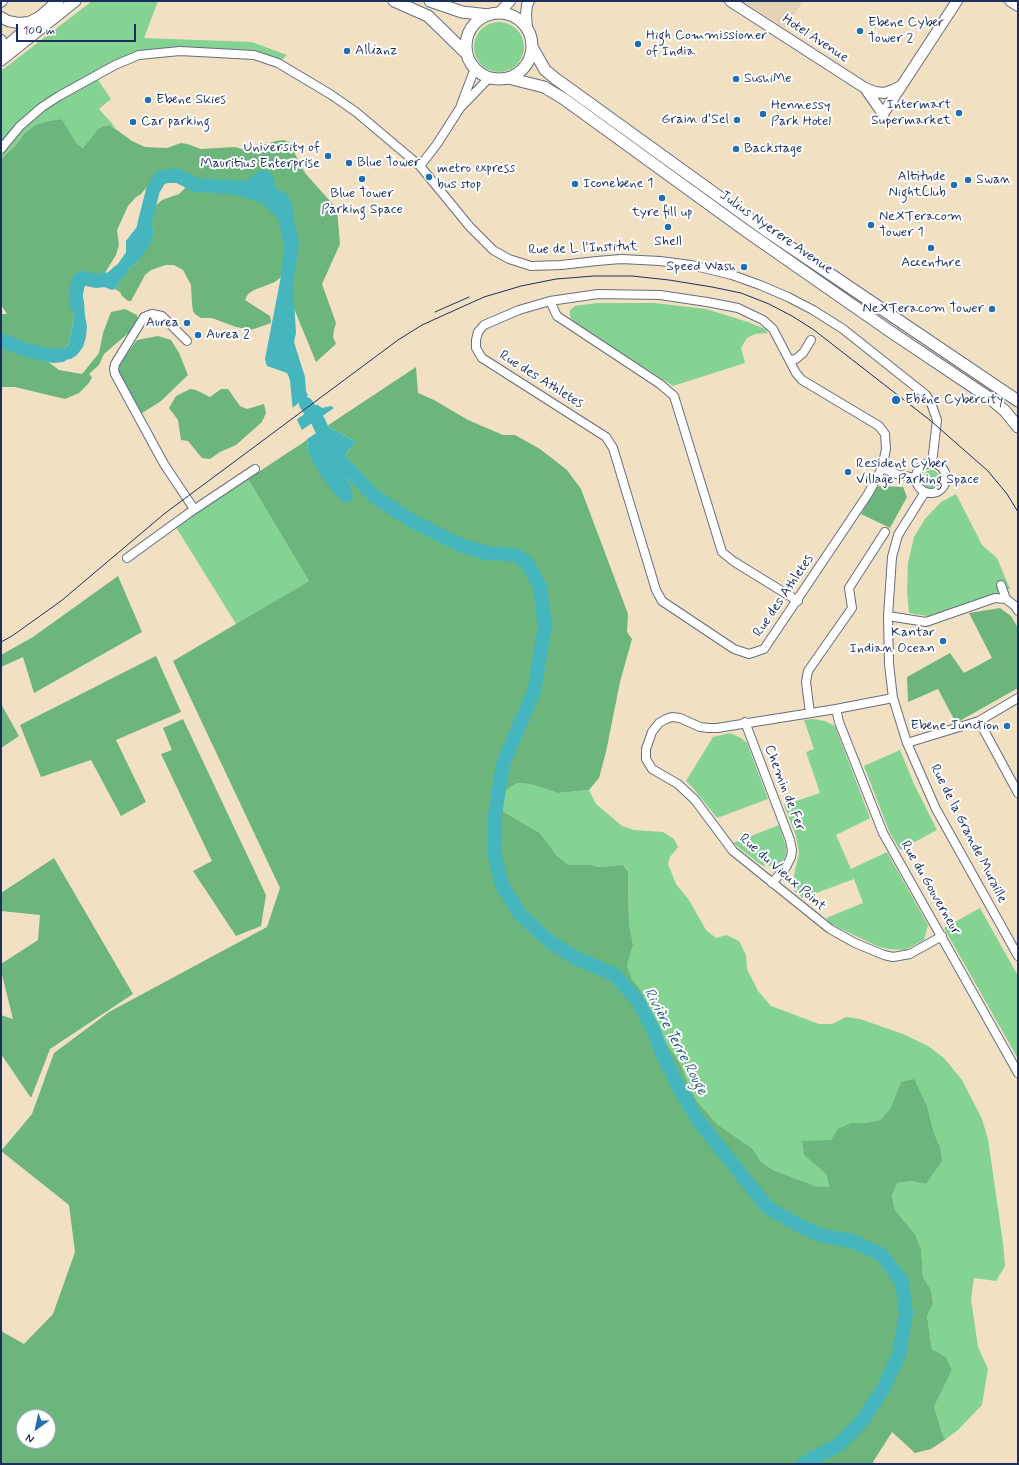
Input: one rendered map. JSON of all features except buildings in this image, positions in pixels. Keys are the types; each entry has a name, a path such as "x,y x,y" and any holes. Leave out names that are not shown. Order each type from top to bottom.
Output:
{"main road":[{"path":"3,55 41,16 58,1"},
{"path":"3,55 75,1"},
{"path":"394,1 428,16 467,54 475,68 490,78 508,78 518,73 525,66 530,57 532,47 531,38 527,29 520,20 510,15 462,12 430,1"},
{"path":"467,54 468,39 473,26 481,19 494,14"},
{"name":"Julius Nyerere Avenue","path":"532,47 545,70 556,79 768,232 1018,401"},
{"name":"Julius Nyerere Avenue","path":"508,78 534,83 564,99 885,328 991,399 1005,411 1018,427"}],"street":[{"path":"494,14 510,1"},
{"path":"527,29 526,14 529,1"},
{"name":"Hotel Avenue","path":"730,1 865,88 874,92 884,93 901,86"},
{"path":"901,86 957,1"},
{"path":"1010,1 1018,6"},
{"path":"1,17 8,21 18,23 29,22 41,16"},
{"path":"1,40 3,55"},
{"name":"Rue de L l'Institut","path":"1,149 20,126 42,107 58,96 116,65 139,55 180,51 254,55 278,63 330,94 356,112 420,166 470,227 493,250 509,259 532,266 561,266 597,260 621,259 660,261 691,265 732,275 760,285 813,310 843,329 926,395 931,403 936,420 932,463"},
{"path":"420,166 437,144 460,108 475,68"},
{"path":"460,108 490,78"},
{"name":"Hotel Avenue","path":"865,88 883,114 901,86"},
{"name":"Rue des Athletes","path":"598,294 660,295 738,308 763,320 773,329 790,360 796,373 802,380 879,426 885,434 886,448 882,468 868,494 798,601 764,649 749,654 734,649 662,601 656,590 613,448 606,437 482,358 476,348 476,340 478,332 484,325 519,310 550,301 598,294"},
{"path":"550,301 558,316 660,384 674,396 722,552 733,561 798,601"},
{"path":"187,342 162,316 152,314 144,317 115,364 114,369 115,374 164,464 194,509"},
{"path":"790,360 796,359 803,353 811,340"},
{"path":"932,463 944,470 947,479 943,488 930,494 918,486 916,478 919,469 923,465 932,463"},
{"path":"882,468 899,475 916,478"},
{"path":"127,558 194,509 256,469"},
{"name":"Rue de la Grande Muraille","path":"925,492 898,535 892,557 888,616 889,664 893,698 907,743 936,809 1018,956"},
{"path":"810,713 806,682 808,671 852,608 849,588 885,532"},
{"path":"1001,585 1006,599"},
{"path":"888,616 926,622 995,598 1006,599 1016,606 1018,611"},
{"name":"Rue du Vieux Point","path":"893,698 836,709 709,728 700,727 680,718 672,717 659,723 652,732 646,749 646,759 648,764 656,772 678,784 688,792 733,851 830,929 884,955 893,957 910,954 942,936"},
{"path":"907,743 979,721 1018,698"},
{"name":"Rue du Gouverneur","path":"836,709 839,722 884,833 1018,1073"},
{"path":"979,721 1018,793"},
{"name":"Chemin de Fer","path":"745,722 792,850 789,862 772,883"}],"shaded area":[{"path":"742,1 803,1 785,28"}],"green space":[{"path":"92,1 158,1 144,38 252,42 287,55 278,63 229,54 139,55 96,77 111,99 99,109 116,128 110,125 103,126 97,130 83,148 77,144 62,119 48,121 35,125 24,134 1,161 1,71"},
{"path":"504,22 509,23 517,29 523,37 523,57 517,65 509,71 494,72 489,71 481,65 475,57 474,42 475,37 481,29 489,23"},
{"path":"62,119 77,144 83,148 97,130 103,126 110,125 132,141 145,147 167,148 181,143 201,149 235,147 242,149 256,147 276,141 283,140 289,142 294,147 295,154 305,173 337,209 340,244 322,284 336,323 333,337 336,344 316,362 281,277 275,282 254,290 248,294 245,300 270,316 271,323 251,330 236,327 212,318 201,318 195,314 192,304 191,285 183,270 174,265 166,265 151,270 145,275 131,301 128,301 122,296 120,292 115,289 126,271 137,262 154,231 151,221 151,210 162,200 179,194 185,188 180,183 167,182 150,183 128,206 117,230 119,245 116,255 103,276 99,286 92,287 79,285 72,287 68,293 72,303 74,318 69,344 64,349 47,350 27,345 21,341 10,339 1,335 1,314 7,314 1,305 1,160 16,145 24,134 35,125"},
{"path":"597,303 655,303 706,309 748,322 765,329 768,333 755,334 747,338 741,348 745,363 673,386 574,323 570,317 570,310 575,306"},
{"path":"125,309 137,315 138,322 133,329 104,354 99,365 89,374 92,377 89,383 79,393 65,399 15,387 1,387 1,346 9,350 35,352 59,370 82,374 99,353 103,333 111,312"},
{"path":"158,336 171,340 179,353 188,375 161,401 139,415 116,369 137,340"},
{"path":"416,367 418,393 434,400 468,420 503,435 515,435 540,449 567,470 581,489 628,614 627,632 632,639 620,682 606,752 599,778 589,790 558,793 530,784 517,783 505,791 500,804 502,811 540,833 557,856 569,865 592,865 599,867 623,865 628,871 629,923 633,945 627,966 632,979 641,990 662,1038 679,1061 697,1101 717,1124 753,1149 761,1162 773,1170 815,1186 829,1187 826,1174 804,1155 802,1141 831,1140 838,1129 851,1123 866,1123 880,1120 890,1109 901,1082 914,1079 927,1106 934,1133 940,1147 942,1161 926,1184 911,1181 897,1183 892,1196 895,1210 915,1234 921,1249 923,1277 931,1290 933,1304 927,1316 932,1349 946,1357 952,1370 934,1407 943,1436 946,1439 931,1449 915,1453 892,1432 873,1462 874,1464 1,1464 1,1331 24,1344 53,1314 75,1252 69,1205 1,1151 32,1114 54,1053 109,1012 267,927 280,888 173,661 309,581 248,479 307,440 308,452 349,482 344,473 343,462 347,452 356,442 327,426"},
{"path":"190,389 196,390 210,397 221,389 228,389 240,406 247,409 264,404 266,413 262,422 236,445 220,452 210,459 202,458 188,441 181,440 178,420 169,408 176,396"},
{"path":"927,470 935,470 940,475 938,486 935,488 927,488 922,483 922,475"},
{"path":"248,479 309,581 236,624 174,524"},
{"path":"878,486 903,487 907,497 890,528 861,514"},
{"path":"956,494 982,545 997,558 1010,589 928,616 909,613 907,590 908,563 914,537 925,519 941,502"},
{"path":"118,576 142,632 34,693 23,657 1,667 1,655 33,637"},
{"path":"1000,608 1011,616 1018,628 1018,688 956,723 938,689 908,702 907,677 950,653 964,673 992,658 969,613"},
{"path":"156,656 181,712 116,740 146,802 121,816 91,760 41,777 20,725"},
{"path":"1,704 19,736 1,748"},
{"path":"183,719 266,895 261,926 236,936 193,871 212,861 161,754 172,750 163,728"},
{"path":"813,719 825,721 835,726 870,818 836,835 851,869 887,852 928,925 924,940 905,950 888,949 877,946 839,928 830,923 826,918 863,903 854,879 803,898 793,890 792,884 799,853 796,836 784,805 820,793 806,752 814,749 804,720"},
{"path":"730,733 741,738 747,743 768,799 717,818 686,781 713,737"},
{"path":"900,750 914,784 937,830 900,850 889,831 864,766"},
{"path":"517,783 530,784 558,793 589,790 596,804 622,826 634,830 663,832 674,839 678,847 670,857 668,864 676,884 689,900 706,930 716,938 726,935 739,941 746,955 747,969 758,991 771,1006 819,1024 832,1024 846,1017 860,1019 903,1034 928,1046 944,1058 962,1080 982,1119 988,1139 1005,1266 996,1281 974,1278 971,1299 978,1347 988,1369 982,1405 958,1430 946,1439 943,1436 934,1407 952,1370 946,1357 932,1349 927,1316 933,1304 931,1290 923,1277 921,1249 915,1234 895,1210 892,1196 897,1183 911,1181 926,1184 940,1147 934,1133 927,1106 901,1082 890,1109 880,1120 866,1123 851,1123 831,1140 804,1154 826,1174 829,1188 815,1186 773,1170 761,1162 753,1149 717,1124 697,1101 679,1061 662,1038 641,990 632,979 627,966 633,945 629,923 628,870 623,865 599,867 592,865 569,865 557,856 540,833 502,811 500,804 505,791"},
{"path":"779,825 786,846 786,855 780,865 764,866 733,843"},
{"path":"54,858 133,994 50,1049 31,1098 1,1054 1,1015 13,1019 1,971 1,964 38,940 40,915 1,911 1,893"},
{"path":"980,908 1018,976 1017,1057 944,928"}],"water":[{"path":"260,170 267,171 272,175 276,188 288,195 293,208 294,222 299,242 293,284 296,333 294,342 305,377 306,391 309,398 322,408 331,406 334,408 302,430 293,412 290,380 287,373 267,366 265,359 281,276 284,247 278,219 262,203 227,192 224,185 244,183"},
{"path":"148,208 151,210 151,221 154,231 150,245 137,262 126,271 115,289 112,290 104,287 103,284 106,277 114,270 126,252 126,241 139,224 143,213"},
{"path":"79,285 84,302 87,326 83,347 77,355 71,359 60,360 46,358 44,352 47,350 61,350 69,344 74,318 72,303 68,293 72,287"},
{"path":"1,335 10,339 21,341 35,352 9,350 1,346"},
{"path":"327,426 356,442 347,452 343,462 344,473 349,482 353,495 352,502 343,502 333,492 321,476 308,452 307,439"}],"pier":[{"path":"310,394 319,403 295,421 291,409"}],"waterway":[{"name":"Rivière Terre Rouge","path":"144,226 153,190 160,178 167,176 178,176 196,185 245,188"},
{"name":"Rivière Terre Rouge","path":"76,304 76,293 79,280 82,278 96,281 111,279 120,271"},
{"name":"Rivière Terre Rouge","path":"1,340 26,350 53,356 62,355"},
{"name":"Rivière Terre Rouge","path":"306,404 318,421 332,452 375,497 414,522 460,545 486,553 516,555 528,564 540,587 545,626 534,691 503,764 495,815 494,852 502,885 520,914 550,942 576,958 615,975 637,1000 653,1029 662,1053 679,1088 698,1120 767,1207 800,1226 823,1236 852,1241 882,1255 902,1282 906,1314 899,1354 883,1389 862,1421 838,1445 803,1464"}],"tram line":[{"path":"1,642 12,636 61,601 164,514 398,340 422,325 484,297 521,286 556,279 594,276 632,276 669,280 741,293 769,304 814,330 931,421 988,471 1007,494 1018,512"},
{"path":"435,312 469,297"}],"place":[{"name":"Ebene Cyber Tower 2","path":"860,31"},
{"name":"High Commissioner of India","path":"638,44"},
{"name":"Allianz","path":"347,51"},
{"name":"SushiMe","path":"736,79"},
{"name":"Ebene Skies","path":"148,100"},
{"name":"Intermart Supermarket","path":"959,113"},
{"name":"Hennessy Park Hotel","path":"763,114"},
{"name":"Grain d'Sel","path":"737,120"},
{"name":"Car parking","path":"133,122"},
{"name":"Backstage","path":"736,149"},
{"name":"University of Mauritius Enterprise","path":"328,156"},
{"name":"Blue Tower","path":"349,163"},
{"name":"metro express bus stop","path":"429,177"},
{"name":"Blue Tower Parking Space","path":"362,179"},
{"name":"Swan","path":"968,180"},
{"name":"Iconebene 1","path":"575,184"},
{"name":"Altitude NightClub","path":"954,185"},
{"name":"tyre fill up","path":"662,198"},
{"name":"NeXTeracom Tower 1","path":"871,225"},
{"name":"Shell","path":"668,227"},
{"name":"Accenture","path":"931,248"},
{"name":"Speed Wash","path":"744,267"},
{"name":"NeXTeracom Tower","path":"992,309"},
{"name":"Aurea","path":"187,323"},
{"name":"Aurea 2","path":"198,335"},
{"name":"Ebéne Cybercity","path":"896,400"},
{"name":"Resident Cyber Village Parking Space","path":"848,472"},
{"name":"Kantar Indian Ocean","path":"943,641"},
{"name":"Ebene Junction","path":"1007,726"}]}
